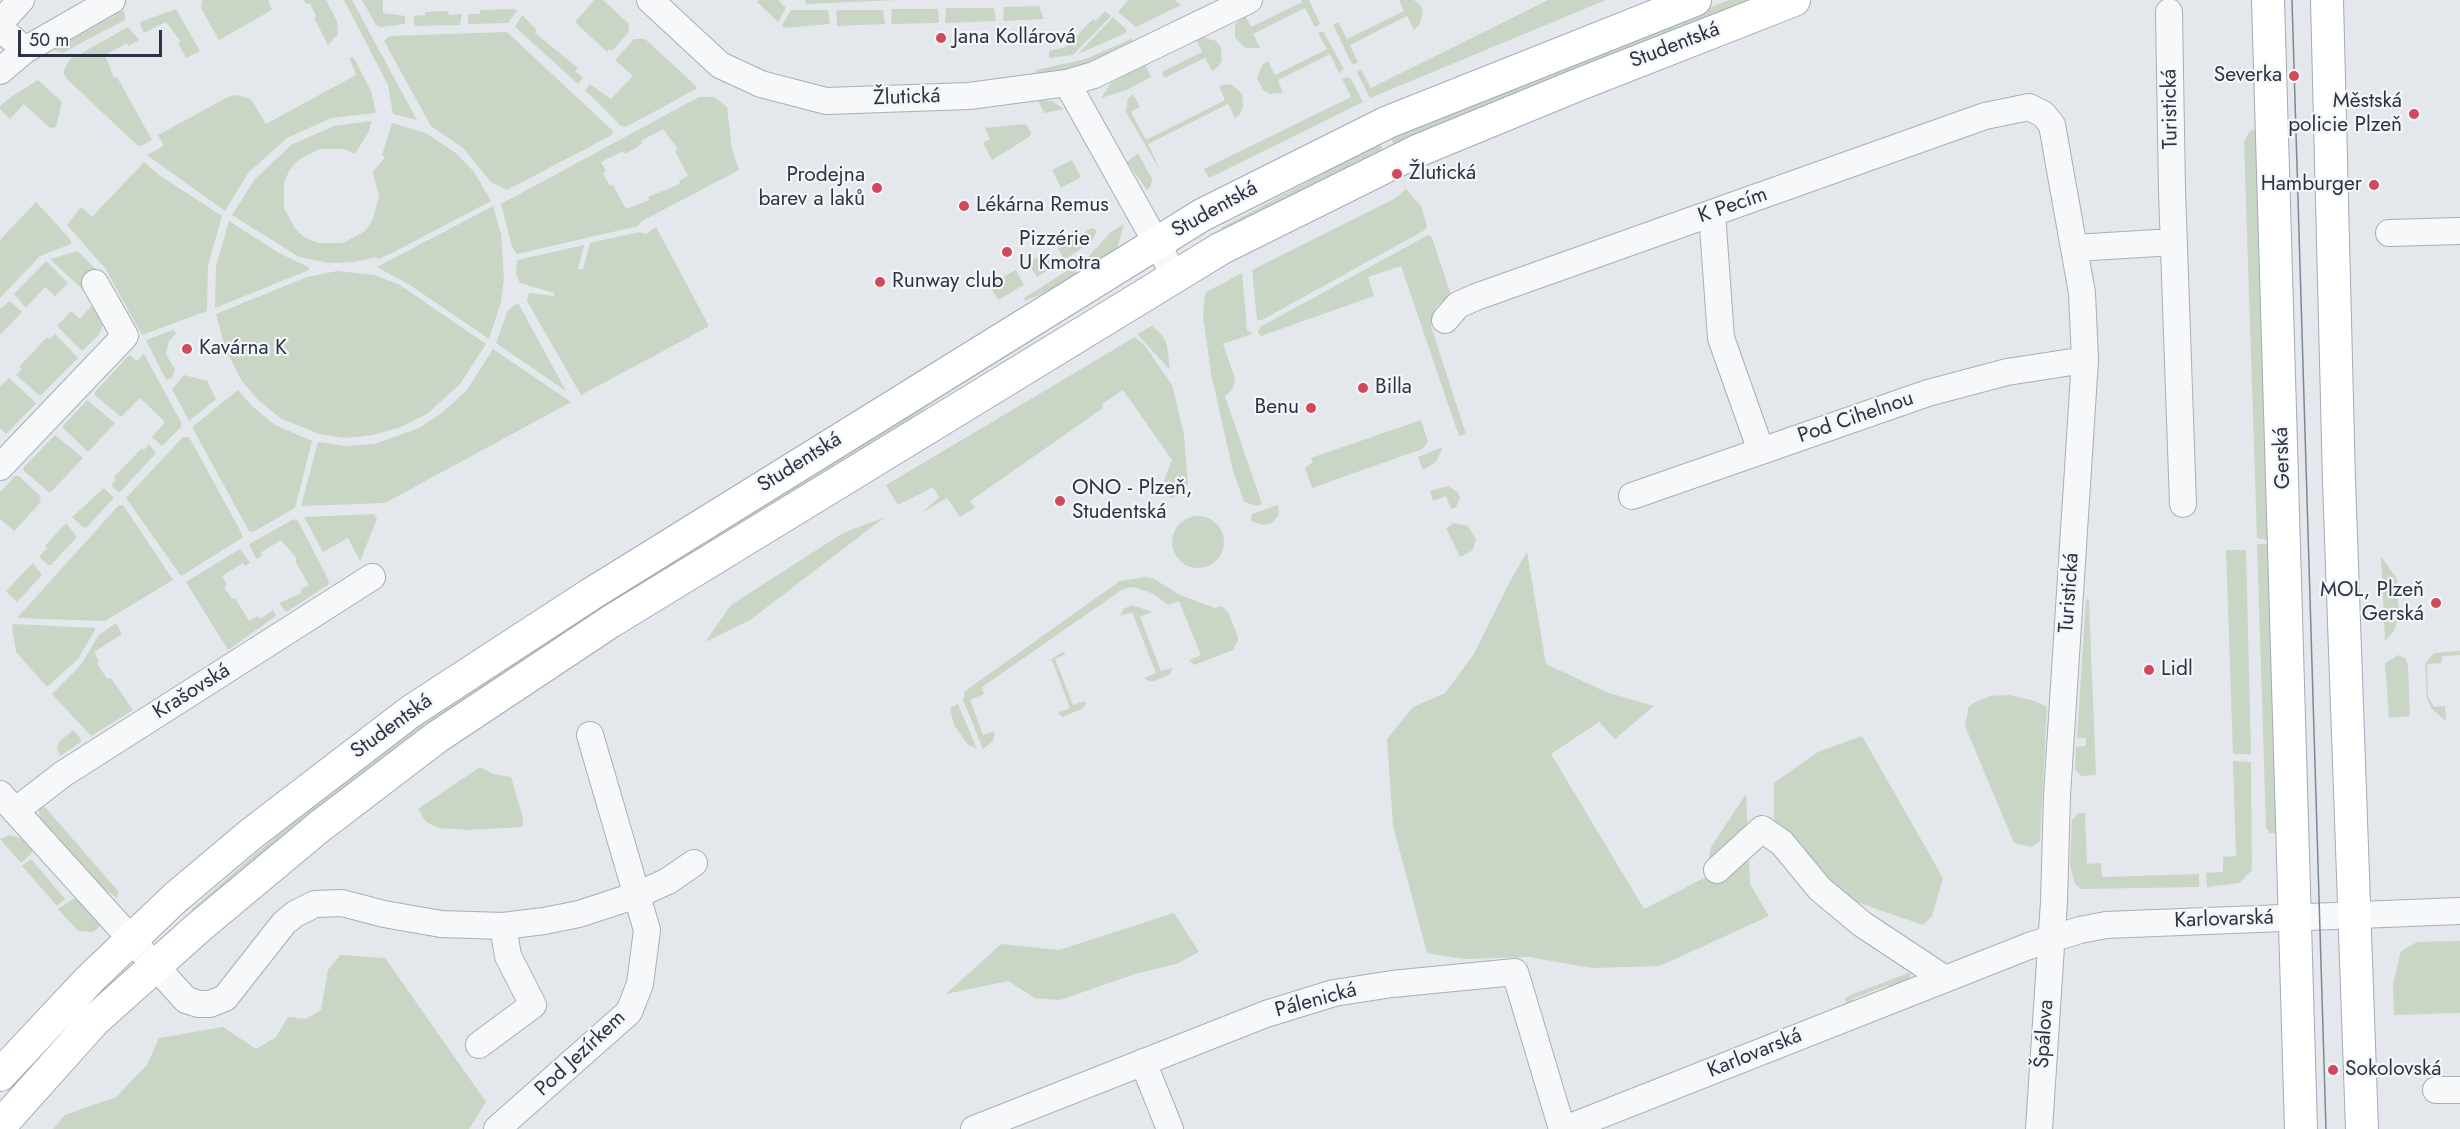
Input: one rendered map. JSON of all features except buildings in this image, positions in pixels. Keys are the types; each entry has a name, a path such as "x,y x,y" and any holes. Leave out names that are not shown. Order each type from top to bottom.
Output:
{"main road":[{"name":"Studentská","path":"0,1075 131,939 175,898 251,834 410,712 661,550 1202,215 1388,122 1695,0"},
{"name":"Studentská","path":"0,1126 95,1020 319,827 437,737 610,622 1220,249 1417,151 1794,0"},
{"name":"Gerská","path":"2268,0 2297,917"},
{"path":"2327,0 2338,481 2362,1129"},
{"name":"Karlovarská","path":"2297,917 2301,1129"}],"street":[{"path":"0,23 21,0"},
{"path":"0,71 25,50 112,0"},
{"name":"Žlutická","path":"651,0 720,64 761,84 826,101 969,96 1067,83 1094,75 1249,0"},
{"name":"Turistická","path":"2169,12 2183,504"},
{"path":"0,28 25,50"},
{"path":"1067,83 1175,276"},
{"name":"Turistická","path":"2029,107 2043,114 2052,125 2082,293 2085,360 2057,795 2051,938"},
{"name":"K Pecím","path":"1445,320 1458,305 1476,297 1985,116 2029,107"},
{"path":"1712,213 1721,338 1761,451"},
{"path":"2389,233 2460,231"},
{"path":"2074,248 2174,242"},
{"path":"0,467 125,336 95,283"},
{"name":"Pod Cihelnou","path":"1632,496 1967,381 2085,360"},
{"name":"Krašovská","path":"156,966 7,802 63,774 372,577"},
{"path":"590,735 637,895"},
{"path":"1717,870 1762,829 1782,843 1820,889 1862,924 1945,979"},
{"path":"156,966 186,1000 210,1004 231,993 284,923 295,914 315,904 342,903 384,914 441,924 503,926 579,914 637,895 668,881 694,863"},
{"name":"Pod Jezírkem","path":"497,1129 629,1012 636,998 647,942 647,930 637,895"},
{"path":"2354,914 2460,911"},
{"name":"Karlovarská","path":"1564,1129 2051,938 2106,925 2354,914"},
{"path":"479,1045 533,1005 508,956 503,926"},
{"name":"Špálova","path":"2039,1129 2051,938"},
{"name":"Pálenická","path":"974,1129 1266,1014 1334,993 1392,984 1515,972 1564,1129"},
{"path":"1143,1062 1170,1129"}],"green space":[{"path":"202,0 268,0 272,10 219,40 201,8"},
{"path":"304,0 326,0 337,21 338,34 328,45 314,18 316,16 310,3 306,4"},
{"path":"344,0 352,0 417,120 393,114 388,85"},
{"path":"362,0 383,0 383,13 405,16 405,24 381,27 376,25"},
{"path":"594,0 603,0 629,24 628,33 612,51 610,49 607,52 575,22"},
{"path":"759,0 778,0 786,8 778,22 757,2"},
{"path":"805,0 898,0 806,4"},
{"path":"1128,0 1175,0 1181,5 1136,27 1118,12"},
{"path":"1301,0 1309,0 1320,24 1315,27 1305,8 1253,34 1260,48 1246,48 1235,38 1235,25 1245,15 1251,27 1302,2"},
{"path":"1399,0 1414,0 1421,6 1423,13 1419,25 1414,30 1407,16 1350,45 1358,63 1352,64 1333,25 1338,22 1347,39 1404,11"},
{"path":"1548,0 1606,0 1370,98 1357,72 1361,70 1371,88"},
{"path":"1729,0 1767,0 1396,150 1389,134"},
{"path":"1039,6 1044,19 1003,21 1004,7"},
{"path":"946,8 994,8 996,21 945,23"},
{"path":"176,9 200,51 186,58 178,43 181,42 166,22 144,33 141,27 140,22"},
{"path":"515,9 517,11 508,23 469,24 468,22 468,14 480,14 480,10"},
{"path":"892,9 938,9 939,23 891,24"},
{"path":"124,10 125,20 62,53 53,50"},
{"path":"791,10 828,10 830,24 784,28 782,25"},
{"path":"838,10 883,10 885,24 837,26 836,11"},
{"path":"448,11 449,15 462,14 460,25 416,26 414,24 414,16 425,15 425,12"},
{"path":"1105,11 1111,16 1073,55 1049,58 1049,51 1066,47 1093,19 1096,21"},
{"path":"522,15 537,30 535,33 578,68 575,71 583,78 578,84 515,27"},
{"path":"1113,17 1127,30 1126,33 1078,54"},
{"path":"128,27 139,40 128,46 127,43 105,55 114,78 117,77 152,140 141,146 137,145 67,79 63,72 69,60"},
{"path":"1323,31 1344,69 1339,73 1330,54 1278,80 1283,93 1270,94 1263,90 1257,78 1262,65 1268,61 1275,75 1327,49 1318,33"},
{"path":"507,32 613,131 612,135 507,190 491,182 463,148 431,126 384,41 389,36"},
{"path":"1203,37 1216,41 1221,47 1222,61 1218,67 1212,71 1205,58 1164,78 1162,72 1202,52 1196,39"},
{"path":"634,39 645,39 696,86 696,89 626,127 621,126 585,90 590,84 611,99 633,76 615,60"},
{"path":"1131,39 1136,45 1107,60 1035,78 1036,70 1086,59"},
{"path":"349,57 354,58 371,91 376,113 331,118 287,138 248,173 225,211 147,155 164,146 158,135 228,97 237,95 251,99 266,124 356,75"},
{"path":"1145,64 1151,77 1127,90 1101,98 1111,83"},
{"path":"1347,77 1351,79 1363,102 1209,178 1204,169 1351,97 1342,79"},
{"path":"38,80 62,102 56,127 50,128 24,104 10,119 0,109 0,106 11,97"},
{"path":"1232,85 1242,94 1243,108 1240,114 1235,118 1228,104 1148,144 1161,172 1126,112 1128,98 1133,94 1140,107 1131,112 1146,140 1225,100 1219,86"},
{"path":"699,97 714,97 727,107 732,149 739,170 642,221 638,226 517,254 512,247 501,204","holes":["663,129 678,149 675,151 688,176 679,181 680,184 648,197 650,200 626,209 613,185 610,186 603,174 606,171 601,162 623,151 625,154 642,144 641,141"]},
{"path":"1038,100 1052,101 1064,109 1044,113"},
{"path":"371,121 369,131 355,154 344,149 319,149 297,161 289,171 284,183 284,208 296,230 306,238 318,243 343,243 365,231 372,221 379,197 373,172 385,157 382,155 392,123 426,133 457,154 474,172 491,201 390,254 378,259 376,257 354,262 330,263 299,257 232,215 255,179 291,145 334,126"},
{"path":"1026,124 1031,133 1029,137 992,160 983,143 990,139 985,128"},
{"path":"2260,127 2271,539 2267,540 2257,538 2244,142 2250,131"},
{"path":"1378,139 1385,155 1225,235 1221,228 1335,167"},
{"path":"1138,153 1152,179 1151,186 1147,190 1127,162"},
{"path":"1072,160 1081,177 1061,188 1052,170"},
{"path":"144,162 159,175 222,216 208,265 207,311 142,335 105,268 67,225 81,207 92,217"},
{"path":"1406,189 1421,206 1427,226 1425,230 1262,320 1257,320 1252,270 1394,199"},
{"path":"36,202 71,240 71,244 40,256 0,298 0,240"},
{"path":"493,206 501,234 504,279 501,302 489,339 410,285 377,267"},
{"path":"229,221 279,253 308,267 309,270 215,308 216,266"},
{"path":"1124,224 1117,249 1110,257 1089,271 1084,263 1086,259 1111,232"},
{"path":"656,227 708,327 581,395 527,301 529,293 554,296 554,293 520,283 516,274 517,260 584,245 578,269 583,269 590,243 639,232 646,234"},
{"path":"1092,228 1097,230 1092,241 1064,260 1058,248"},
{"path":"1428,235 1432,238 1451,295 1436,307 1431,326 1466,434 1459,436 1401,266 1368,277 1374,296 1261,336 1258,332 1260,327"},
{"path":"77,251 99,272 82,289 50,259"},
{"path":"1043,254 1047,261 1054,257 1058,264 1037,277 1028,263"},
{"path":"46,261 68,283 55,296 45,287 26,308 14,294"},
{"path":"1073,267 1079,278 1025,301 1024,298"},
{"path":"1016,270 1024,285 998,300 989,284"},
{"path":"337,271 374,275 400,285 486,344 460,384 427,414 401,427 373,435 346,438 319,434 280,418 258,400 241,380 225,348 216,314 307,277"},
{"path":"1242,273 1247,330 1252,334 1223,344 1235,378 1233,389 1225,396 1262,504 1257,506 1244,502 1233,471 1211,373 1203,316 1205,295 1208,291"},
{"path":"1090,296 1094,302 934,402 198,916 192,909 289,825 419,719"},
{"path":"10,301 22,312 0,335 0,309"},
{"path":"518,303 566,391 496,343 508,310"},
{"path":"92,305 100,313 103,325 99,335 82,351 57,326 71,311 80,319"},
{"path":"1152,326 1162,335 1167,345 1170,370 1137,334"},
{"path":"173,330 176,333 169,341 166,354 175,370 172,378 166,380 146,340"},
{"path":"55,334 78,358 40,396 16,375 22,369 19,367 47,337 50,339"},
{"path":"1135,337 1146,347 1172,385 1184,434 1188,484 1181,495 1171,498 1163,491 1163,483 1172,460 1123,390 1102,404 1103,408 970,501 975,508 960,517 947,498 923,512 939,497 933,487 898,505 886,485"},
{"path":"493,349 571,402 385,503 301,506 318,442 345,446 375,444 419,428 443,412 467,390"},
{"path":"144,354 181,422 181,427 162,446 152,437 165,422 140,398 121,417 95,395 95,392 129,355 137,361"},
{"path":"184,375 207,381 216,399 189,421 172,389"},
{"path":"9,378 36,403 6,434 0,428 0,387"},
{"path":"238,390 252,406 275,425 312,441 295,508 253,532 249,531 192,427"},
{"path":"87,400 115,423 88,452 62,427"},
{"path":"1421,420 1428,442 1422,449 1312,488 1305,468 1313,462 1311,458"},
{"path":"55,435 83,458 50,493 23,468"},
{"path":"183,437 189,437 242,534 242,538 181,576 126,498"},
{"path":"149,444 156,453 120,492 117,491 111,485 116,480 114,477 142,448 144,450"},
{"path":"1443,447 1436,462 1423,470 1418,457"},
{"path":"15,476 19,476 41,497 39,499 41,502 14,531 0,519 0,492"},
{"path":"1448,486 1458,492 1460,498 1456,507 1451,509 1446,496 1433,501 1430,491"},
{"path":"104,488 114,498 86,528 83,527 72,517"},
{"path":"119,505 123,505 173,580 105,621 17,618"},
{"path":"1278,505 1279,515 1272,523 1263,525 1251,521 1252,514"},
{"path":"374,514 377,519 360,561 348,538 323,552 304,517"},
{"path":"1198,516 1208,518 1216,524 1222,532 1224,542 1222,552 1216,560 1208,566 1198,568 1188,566 1180,560 1174,552 1172,542 1174,532 1180,524 1188,518"},
{"path":"885,517 750,620 705,642 731,605 843,533"},
{"path":"294,519 298,521 329,581 328,585 286,612 279,603 302,593 300,590 309,585 295,561 297,559 281,540 260,553 262,556 256,559 249,544"},
{"path":"66,523 77,537 51,565 48,565 39,557 47,548 45,546"},
{"path":"1454,523 1468,526 1476,539 1473,550 1460,557 1446,528"},
{"path":"2257,544 2271,544 2278,833 2270,833 2266,828"},
{"path":"240,549 250,563 245,566 243,563 222,576 227,585 224,587 232,599 235,598 249,621 258,616 260,619 272,611 272,608 276,616 228,650 186,582"},
{"path":"2226,550 2246,550 2251,754 2233,754"},
{"path":"1527,552 1546,664 1606,692 1654,706 1615,739 1599,722 1551,754 1644,909 1706,877 1711,847 1746,794 1750,884 1769,916 1660,966 1592,968 1529,957 1464,959 1427,953 1393,826 1387,739 1413,707 1445,693 1474,654"},
{"path":"2381,556 2397,579 2399,616 2394,631 2385,641"},
{"path":"33,563 42,575 17,602 6,591"},
{"path":"1146,577 1154,579 1180,595 1215,608 1222,606 1228,612 1237,634 1238,640 1233,650 1194,665 1189,660 1201,655 1179,601 1168,605 1154,594 1134,587 1123,589 982,687 984,694 970,700 983,735 995,731 993,741 983,749 963,700 965,691 1120,581"},
{"path":"2086,599 2089,600 2096,775 2081,776 2075,770 2076,747 2086,746 2086,738 2077,738"},
{"path":"1132,605 1152,612 1140,617 1161,671 1173,668 1169,675 1151,682 1144,678 1156,673 1132,612 1120,616 1123,609"},
{"path":"116,623 122,634 94,652 99,661 97,663 107,679 111,678 133,710 91,736 52,694 80,666 99,635"},
{"path":"14,624 95,628 95,630 78,659 47,687 16,652 12,626"},
{"path":"2460,651 2460,655 2442,656 2442,663 2427,664 2428,696 2434,707 2445,706 2446,721 2432,709 2427,699 2425,664 2434,653"},
{"path":"1063,652 1066,654 1055,659 1073,705 1085,701 1086,704 1082,709 1062,717 1058,713 1070,708 1052,660 1046,662"},
{"path":"2398,655 2406,659 2408,666 2410,716 2389,718 2385,663"},
{"path":"2009,695 2035,701 2047,707 2040,841 2031,847 2014,843 1965,726 1969,706 1990,696"},
{"path":"958,704 977,749 968,745 954,725 950,708"},
{"path":"73,730 80,737 81,742 60,756 57,749 59,742"},
{"path":"1862,736 1943,878 1932,916 1923,925 1836,895 1774,831 1774,783 1818,752"},
{"path":"2233,761 2251,762 2252,870 2239,883 2207,887 2206,873 2223,872 2223,857 2236,856"},
{"path":"480,767 493,774 511,777 523,818 522,827 468,830 439,828 426,822 418,809"},
{"path":"40,807 45,807 118,891 117,898 96,883 43,826 39,814"},
{"path":"2078,813 2085,813 2087,864 2101,863 2102,877 2199,874 2199,887 2081,889 2075,884 2070,866 2072,820"},
{"path":"10,835 25,839 33,849 21,863 0,839"},
{"path":"31,859 65,899 57,906 22,866"},
{"path":"76,897 100,926 93,932 78,931 58,909"},
{"path":"1174,913 1199,952 1176,964 1135,974 1060,1000 1035,998 1008,981 946,994 1001,944 1059,950"},
{"path":"2460,941 2460,1013 2394,1015 2393,984 2401,951 2417,942"},
{"path":"340,955 385,958 486,1102 469,1129 53,1129 65,1115 116,1097 147,1065 159,1038 223,1027 256,1049 276,1037 288,1017 306,1019 321,1010 328,970"},
{"path":"1911,972 1909,980 1890,990 1888,985 1852,999 1854,1005 1848,1006 1845,999 1848,996"}],"tram line":[{"path":"2292,0 2326,1129"}],"place":[{"name":"Jana Kollárová","path":"941,38"},
{"name":"Severka","path":"2294,76"},
{"name":"Městská policie Plzeň","path":"2414,114"},
{"name":"Žlutická","path":"1397,174"},
{"name":"Hamburger","path":"2374,185"},
{"name":"Prodejna barev a laků","path":"877,188"},
{"name":"Lékárna Remus","path":"964,206"},
{"name":"Pizzérie U Kmotra","path":"1007,252"},
{"name":"Runway club","path":"880,282"},
{"name":"Kavárna K","path":"187,349"},
{"name":"Billa","path":"1363,388"},
{"name":"Benu","path":"1311,408"},
{"name":"ONO - Plzeň, Studentská","path":"1060,501"},
{"name":"MOL, Plzeň Gerská","path":"2436,603"},
{"name":"Lidl","path":"2149,670"},
{"name":"Sokolovská","path":"2333,1070"}]}
